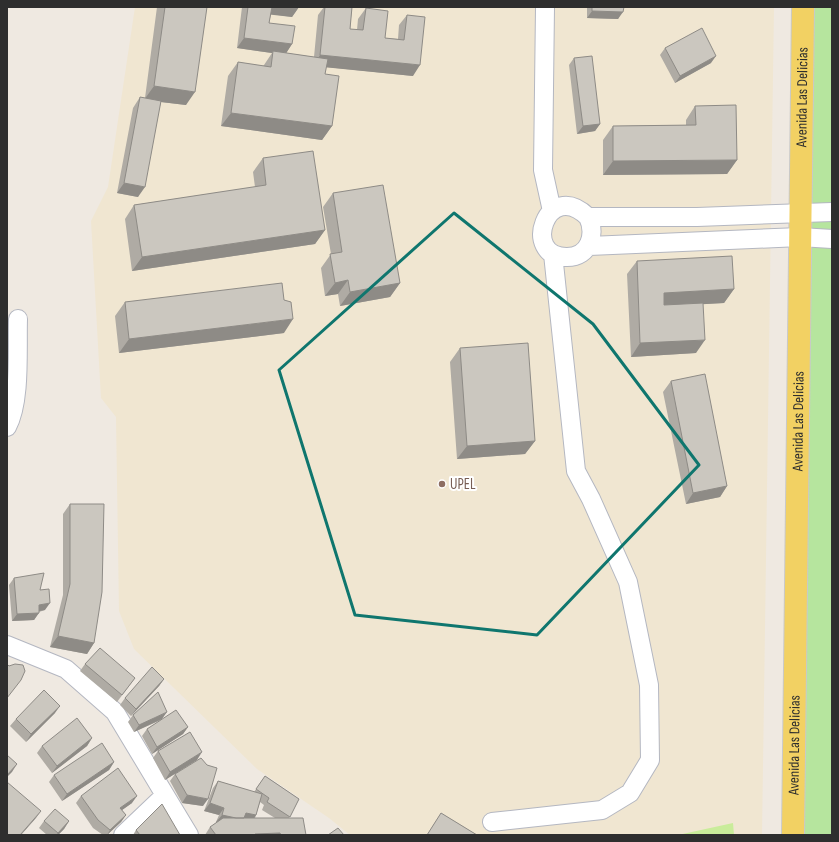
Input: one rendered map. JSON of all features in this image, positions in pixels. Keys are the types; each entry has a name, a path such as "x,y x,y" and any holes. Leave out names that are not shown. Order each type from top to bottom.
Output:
{"main road":[{"name":"Avenida Las Delicias","path":"793,835 803,7"}],"street":[{"path":"545,7 543,170 552,211"},
{"path":"492,822 602,810 630,793 650,760 649,685 628,582 591,499 576,471 553,254 544,242 542,227 545,218 552,211 561,207 571,206 581,210 588,217 592,226 592,236 589,246 582,253 573,257 562,257 553,254"},
{"path":"588,217 697,217 832,212"},
{"path":"589,246 800,237 832,239"},
{"path":"7,427 12,414 16,392 18,319"},
{"path":"7,645 66,669 115,712 164,796 189,835"},
{"path":"123,835 164,796"}],"highlighted area":[{"path":"454,213 593,324 699,465 537,635 355,615 279,370"}],"shaded area":[{"name":"UPEL","path":"135,7 774,7 762,835 350,835 329,818 257,769 134,649 119,611 116,417 101,398 91,221 108,187"}],"green space":[{"path":"803,7 832,7 832,835 793,835"},
{"path":"733,823 734,835 678,835"}],"building":[{"path":"165,7 207,7 195,92 154,86"},
{"path":"248,7 272,7 269,23 295,26 292,44 244,38"},
{"path":"325,7 352,7 350,29 363,30 366,8 388,11 385,38 404,40 407,15 425,17 420,65 320,55"},
{"path":"592,7 624,7 623,12 592,11"},
{"path":"702,28 716,56 680,76 665,48"},
{"path":"273,51 328,59 325,74 339,76 332,126 231,113 238,62 271,67"},
{"path":"592,56 600,124 583,126 574,58"},
{"path":"140,97 161,101 145,187 124,183"},
{"path":"736,105 737,160 613,161 613,126 696,125 695,106"},
{"path":"313,151 325,230 142,257 134,205 266,185 263,158"},
{"path":"383,185 400,283 350,292 348,280 335,283 330,254 342,252 333,193"},
{"path":"732,256 734,289 664,293 664,305 703,303 705,340 640,343 637,261"},
{"path":"282,283 284,300 291,302 293,319 129,339 125,302"},
{"path":"528,343 535,441 467,446 460,348"},
{"path":"705,374 727,486 693,493 671,381"},
{"path":"70,504 104,504 102,592 94,643 58,636 70,584"},
{"path":"44,573 40,590 49,589 50,603 39,605 39,613 17,614 14,578"},
{"path":"100,648 135,678 122,695 85,664"},
{"path":"7,664 9,666 15,664 23,665 25,671 21,680 7,698"},
{"path":"152,667 164,679 136,709 125,698"},
{"path":"44,690 60,706 31,734 16,719"},
{"path":"158,692 167,712 139,725 133,715"},
{"path":"176,710 188,727 157,747 147,729"},
{"path":"77,718 92,738 57,766 42,746"},
{"path":"190,732 202,752 170,772 158,751"},
{"path":"102,743 114,762 67,794 54,775"},
{"path":"7,755 17,764 7,775"},
{"path":"201,758 207,765 217,768 208,799 187,795 175,774"},
{"path":"118,768 137,796 120,808 126,815 110,830 98,820 81,796"},
{"path":"265,776 299,799 290,817 267,802 269,798 256,789"},
{"path":"218,781 262,794 256,815 246,813 244,818 236,818 222,815 224,808 210,803"},
{"path":"7,782 41,811 20,835 7,835"},
{"path":"162,804 180,835 140,835 136,830"},
{"path":"55,809 69,821 58,833 44,821"},
{"path":"441,813 477,835 427,835"},
{"path":"223,818 303,818 306,835 281,835 280,833 255,835 216,835 210,827"},
{"path":"338,828 344,835 328,835"}],"place":[{"name":"UPEL","path":"442,484"}]}
